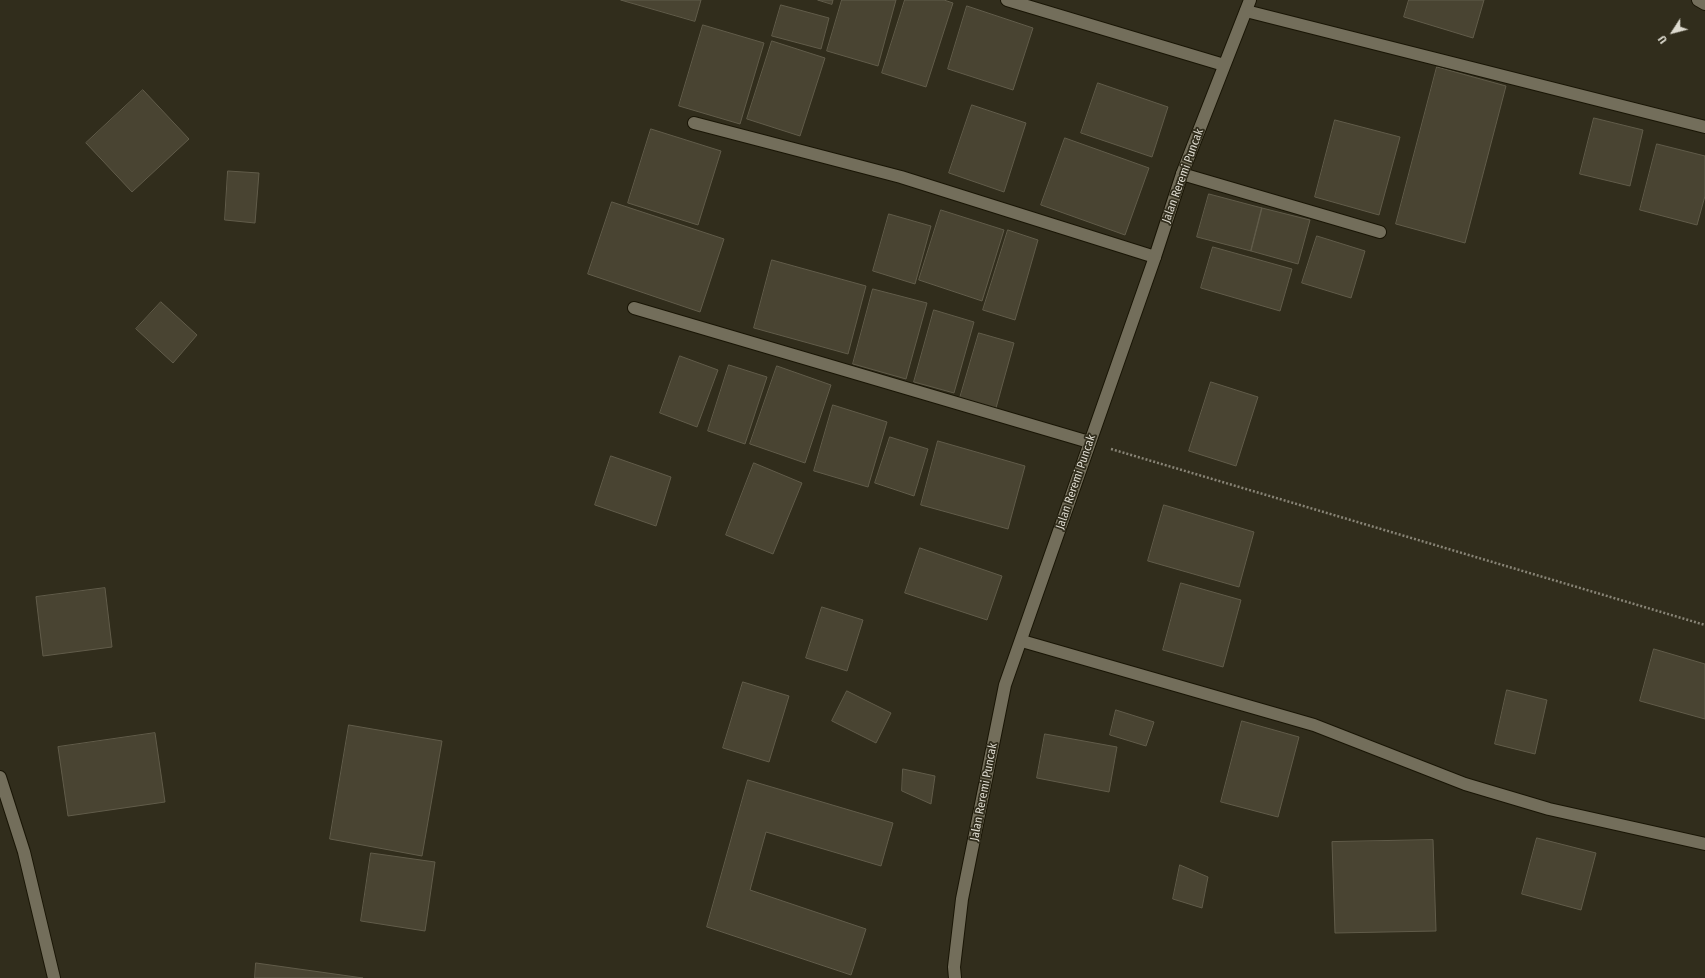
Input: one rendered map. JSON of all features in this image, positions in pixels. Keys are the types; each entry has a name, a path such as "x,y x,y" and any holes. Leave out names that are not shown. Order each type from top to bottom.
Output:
{"street":[{"path":"1007,0 1224,65"},
{"path":"1698,0 1705,4"},
{"path":"1248,5 1705,128"},
{"name":"Jalan Reremi Puncak","path":"955,978 954,967 962,899 1005,685 1022,641 1089,442 1155,257 1182,174 1248,5"},
{"path":"694,123 901,177 1155,257"},
{"path":"1182,174 1380,232"},
{"path":"634,308 1089,442"},
{"path":"1022,641 1314,725 1465,784 1534,804 1705,844"},
{"path":"0,777 24,852 54,978"}],"path":[{"path":"1089,442 1705,625"}],"building":[{"path":"621,0 701,0 695,21"},
{"path":"818,0 833,0 832,4"},
{"path":"842,0 896,0 878,66 827,51"},
{"path":"905,0 944,0 953,3 926,87 882,73"},
{"path":"1409,0 1484,0 1473,38 1404,17"},
{"path":"781,5 829,18 821,49 772,36"},
{"path":"967,6 1033,28 1013,90 948,69"},
{"path":"703,25 764,43 740,124 679,106"},
{"path":"772,41 825,58 800,136 747,119"},
{"path":"1437,67 1506,86 1465,243 1396,224"},
{"path":"1098,83 1168,107 1152,157 1081,133"},
{"path":"143,90 189,139 132,192 86,143"},
{"path":"972,105 1026,123 1004,192 949,173"},
{"path":"1594,118 1643,130 1630,186 1580,174"},
{"path":"1335,120 1400,137 1379,215 1315,197"},
{"path":"651,129 721,151 698,225 628,203"},
{"path":"1065,138 1149,168 1125,235 1041,205"},
{"path":"1657,144 1705,156 1705,196 1697,225 1640,210"},
{"path":"228,171 259,173 255,223 225,220"},
{"path":"1209,194 1262,208 1251,251 1197,237"},
{"path":"612,202 724,239 700,312 588,274"},
{"path":"1262,208 1310,220 1298,264 1251,251"},
{"path":"941,210 1004,230 982,301 919,280"},
{"path":"889,214 931,226 915,284 873,271"},
{"path":"1008,230 1038,240 1015,320 983,310"},
{"path":"1317,236 1365,251 1351,298 1302,283"},
{"path":"1213,247 1292,269 1280,311 1201,288"},
{"path":"772,260 866,286 848,354 754,328"},
{"path":"873,289 927,303 906,379 853,364"},
{"path":"161,302 197,335 173,363 136,329"},
{"path":"934,310 974,322 954,393 914,382"},
{"path":"979,333 1014,343 996,408 960,398"},
{"path":"680,356 718,370 697,427 660,413"},
{"path":"729,365 767,377 745,444 708,431"},
{"path":"777,366 831,385 805,463 750,444"},
{"path":"1211,382 1258,397 1236,466 1189,451"},
{"path":"833,405 887,422 868,487 814,471"},
{"path":"890,437 928,449 914,496 875,483"},
{"path":"938,441 1025,466 1008,529 921,505"},
{"path":"611,456 671,477 656,526 595,505"},
{"path":"754,463 802,483 773,554 726,535"},
{"path":"1164,505 1254,532 1239,587 1148,561"},
{"path":"920,548 1002,576 987,620 905,593"},
{"path":"1181,583 1241,600 1223,667 1163,650"},
{"path":"105,588 112,647 43,656 36,597"},
{"path":"822,607 863,620 847,671 806,658"},
{"path":"1654,649 1705,664 1705,719 1640,701"},
{"path":"743,682 789,696 769,762 723,748"},
{"path":"1507,690 1547,700 1535,754 1495,744"},
{"path":"847,691 891,713 876,743 832,721"},
{"path":"1116,710 1154,722 1146,746 1110,735"},
{"path":"1242,721 1299,737 1278,817 1221,802"},
{"path":"349,725 442,741 422,856 330,839"},
{"path":"155,733 165,802 68,816 58,747"},
{"path":"1045,734 1117,747 1109,792 1037,778"},
{"path":"903,769 935,776 931,804 902,791"},
{"path":"748,780 893,823 881,866 766,832 750,890 866,929 851,975 707,927"},
{"path":"1537,838 1596,853 1581,910 1522,894"},
{"path":"1433,840 1436,931 1335,933 1332,842"},
{"path":"371,853 435,862 425,931 361,921"},
{"path":"1180,865 1208,877 1202,908 1173,899"},
{"path":"256,963 363,978 255,978"}]}
